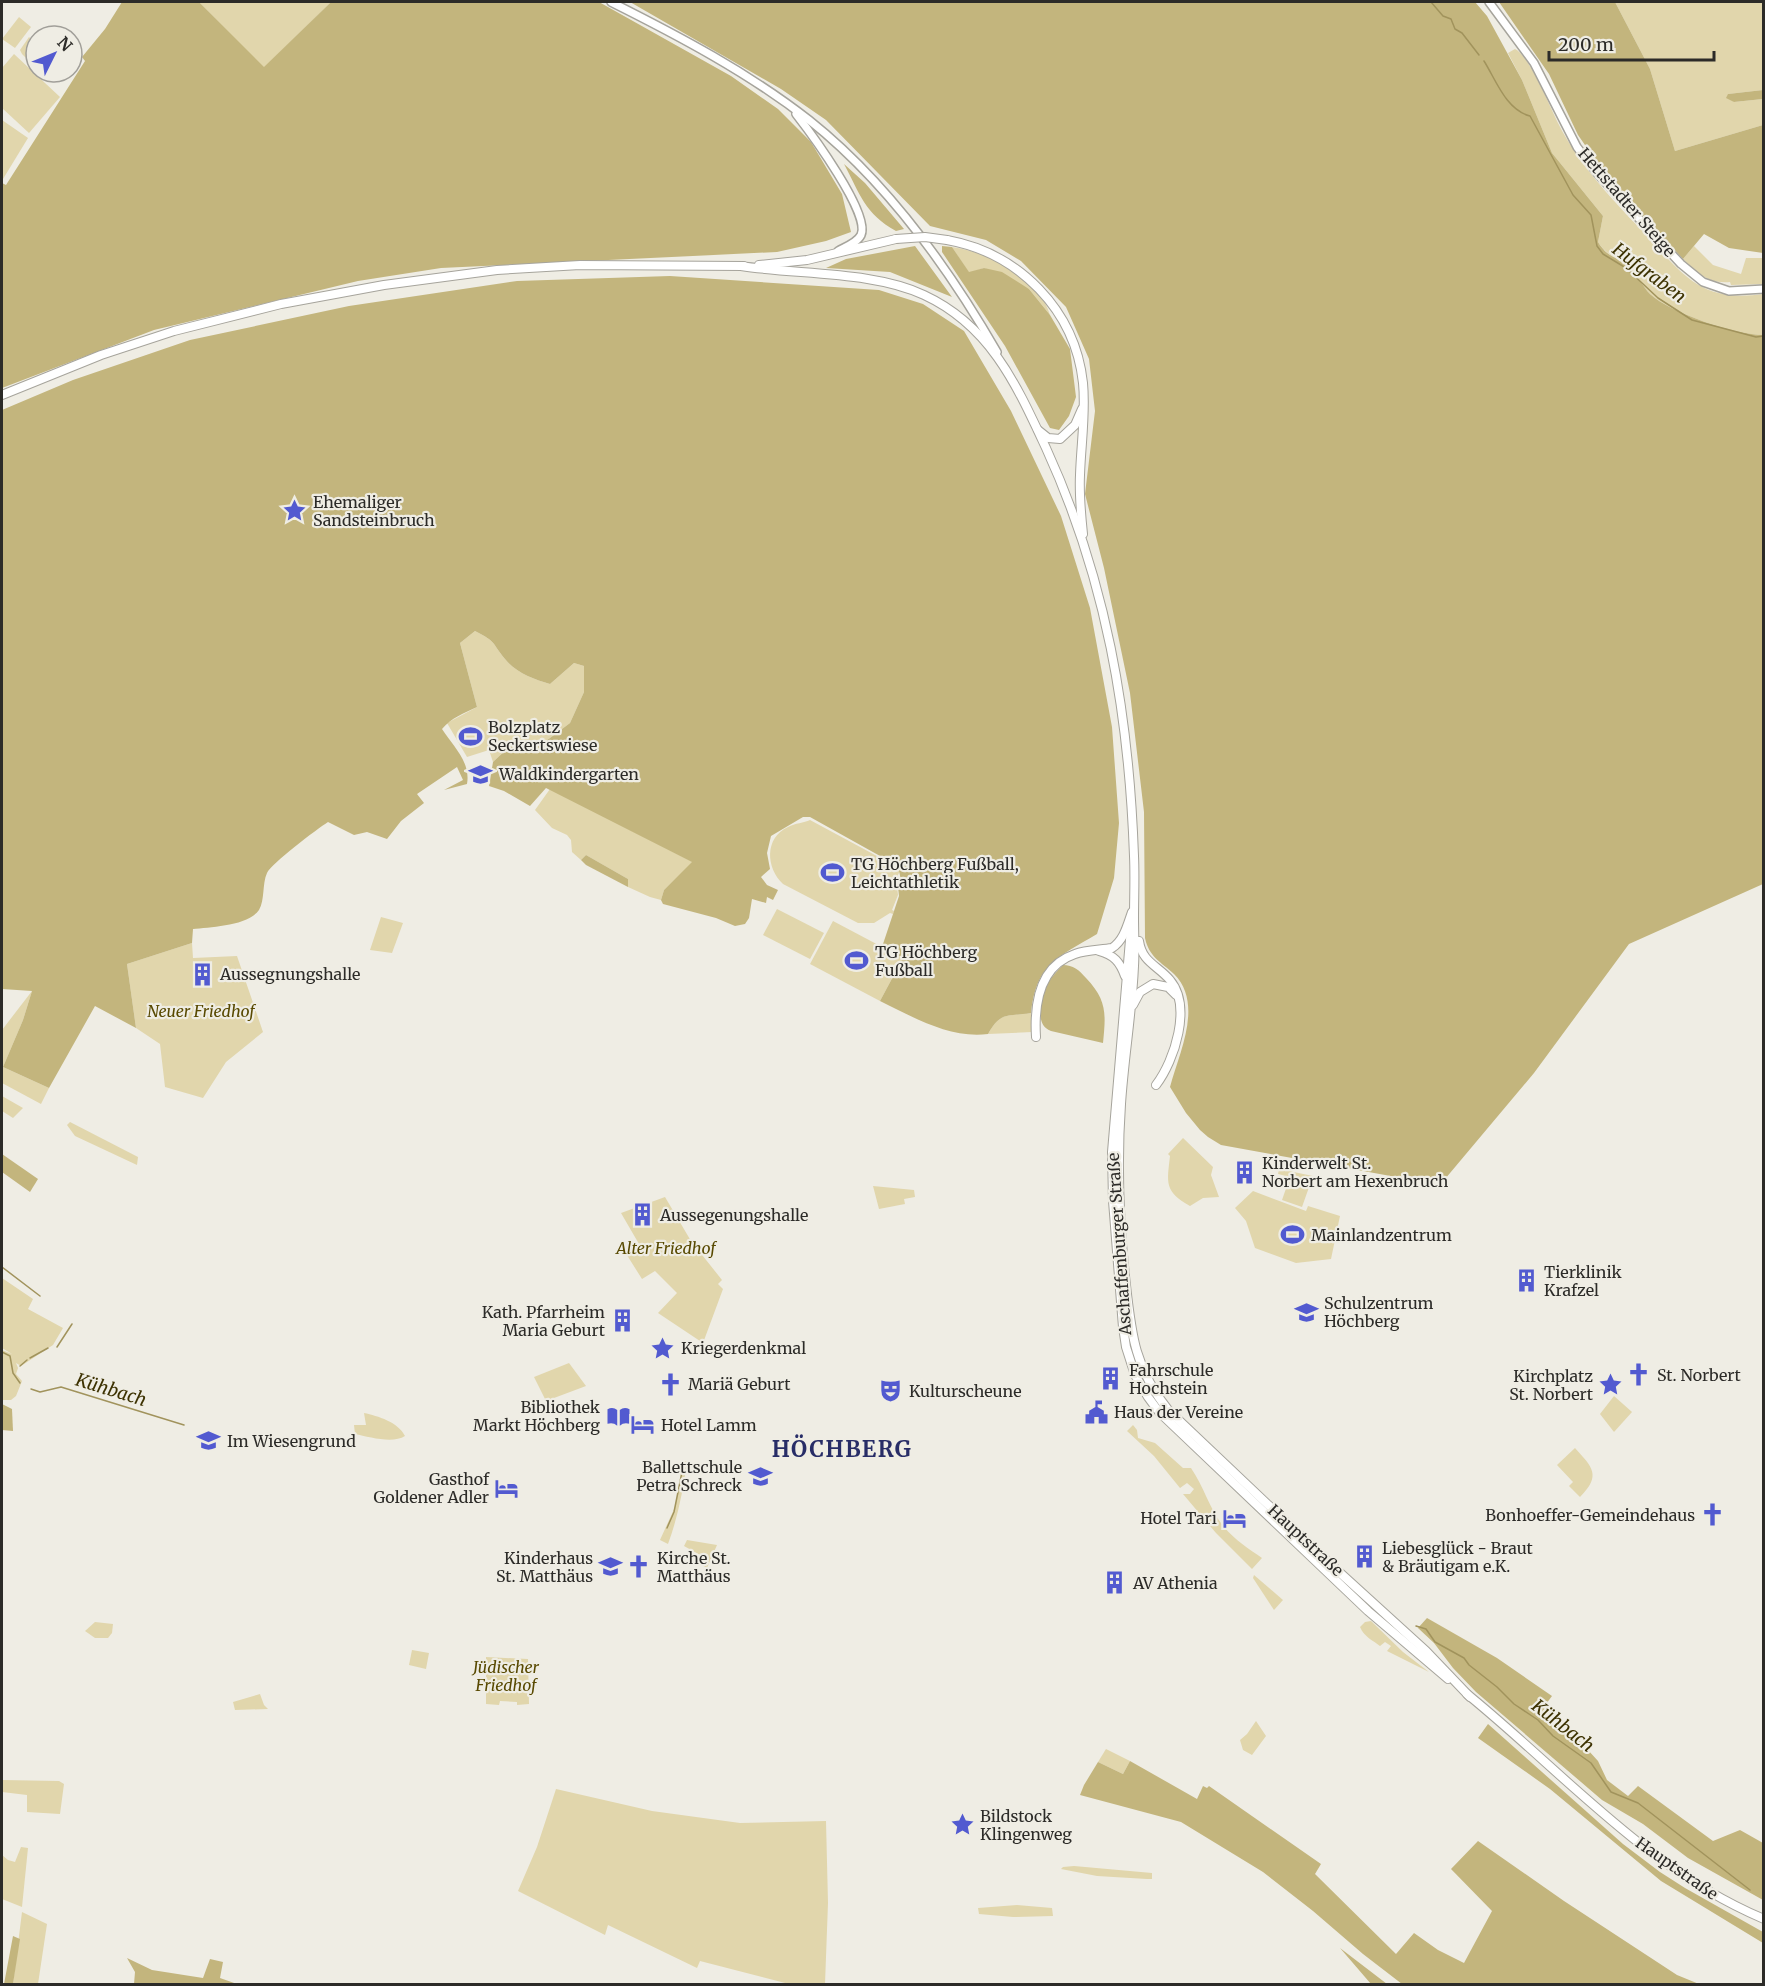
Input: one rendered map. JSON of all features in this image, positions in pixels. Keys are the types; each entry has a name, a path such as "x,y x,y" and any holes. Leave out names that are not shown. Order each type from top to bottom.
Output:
{"main road":[{"path":"611,2 706,53 772,93 830,138 866,173 924,242 960,293 1020,393 1054,466 1098,588 1123,710 1132,808 1134,919 1143,956 1175,986 1179,999 1180,1020 1174,1050 1168,1067 1156,1085"},
{"name":"Hettstadter Steige","path":"1490,2 1534,63 1577,147 1597,173 1681,264 1703,282 1729,291 1764,290"},
{"path":"788,105 823,149 842,181 862,224 861,235 858,239 836,252"},
{"path":"2,395 101,355 174,331 281,304 384,285 497,270 580,265 741,266 790,262 896,239 925,237 970,245 1003,260 1042,291 1059,314 1074,344 1081,368 1084,398 1080,492 1083,542"},
{"path":"741,266 777,272 886,282 908,288 929,297 958,316 1001,359"},
{"path":"1036,429 1048,438 1060,439 1075,425 1084,398"},
{"path":"1036,1037 1037,1000 1049,973 1068,957 1082,952 1112,948 1125,933 1134,905"},
{"name":"Aschaffenburger Straße","path":"1134,919 1131,927 1126,979 1112,1152 1113,1201 1123,1327 1130,1362 1143,1390"},
{"name":"Aschaffenburger Straße","path":"1134,919 1134,967 1120,1124 1119,1201 1130,1322 1138,1360 1147,1379"},
{"path":"1098,950 1114,957 1122,967 1126,979"},
{"path":"1130,1015 1140,992 1148,986 1163,985 1172,990 1179,999"},
{"name":"Hauptstraße","path":"1147,1379 1159,1398 1177,1418 1338,1571 1412,1637 1470,1697"},
{"name":"Hauptstraße","path":"1143,1390 1177,1431 1420,1658 1470,1697 1652,1853 1713,1894 1752,1914 1764,1917"}],"green space":[{"path":"199,2 329,2 330,3 264,68"},
{"path":"1615,2 1763,2 1763,90 1728,94 1734,102 1763,99 1763,125 1675,151 1650,69"},
{"path":"19,17 27,24 24,24 24,36 15,48 2,39"},
{"path":"24,44 24,56 22,54 20,50"},
{"path":"1515,49 1521,53 1533,71 1558,123 1587,169 1610,197 1677,268 1697,284 1721,294 1746,296 1763,294 1763,335 1704,322 1672,308 1650,294 1630,268 1602,248 1598,242 1603,216 1552,153 1522,80 1508,53"},
{"path":"14,54 24,63 24,84 46,84 60,97 29,133 2,108 2,68"},
{"path":"2,120 28,138 3,179 2,178"},
{"path":"1694,246 1713,265 1741,274 1746,258 1763,258 1763,284 1731,285 1730,282 1709,279 1683,259"},
{"path":"952,247 997,261 1024,277 1044,301 1050,315 1029,289 984,268 969,273"},
{"path":"475,631 490,640 514,668 550,684 574,663 584,666 584,692 570,723 546,741 512,744 493,762 489,750 467,757 447,723 477,707 460,643"},
{"path":"550,789 693,862 664,890 661,900 628,887 628,879 586,855 581,860 572,852 571,840 567,835 552,828 535,810"},
{"name":"TG Höchberg Fußball, Leichtathletik","path":"810,820 901,869 896,879 898,895 892,910 893,914 890,913 874,923 858,923 783,884 773,870 771,846 780,832"},
{"path":"777,909 824,933 810,959 763,935"},
{"path":"381,917 403,923 392,953 370,950"},
{"name":"TG Höchberg Fußball","path":"833,921 903,958 880,1001 810,964"},
{"name":"Neuer Friedhof","path":"192,943 193,958 237,956 263,1032 226,1062 203,1098 165,1087 160,1044 136,1028 127,964"},
{"path":"32,991 23,1020 3,1067 49,1088 41,1104 2,1083 2,1030"},
{"path":"1031,1013 1032,1032 988,1034 1005,1016"},
{"path":"2,1096 23,1108 13,1118 2,1111"},
{"path":"70,1122 138,1157 137,1165 75,1136 67,1125"},
{"path":"1183,1138 1213,1167 1211,1175 1219,1197 1203,1198 1190,1206 1171,1191 1168,1180 1170,1156 1168,1154"},
{"path":"1279,1169 1313,1176 1302,1207 1282,1200 1290,1177 1278,1174"},
{"path":"873,1186 914,1190 915,1197 904,1199 905,1204 879,1209"},
{"name":"Mainlandzentrum","path":"1253,1191 1306,1211 1308,1206 1340,1216 1331,1259 1296,1263 1255,1248 1246,1221 1235,1208"},
{"name":"Alter Friedhof","path":"665,1197 691,1241 722,1280 718,1284 723,1289 703,1343 658,1313 677,1293 655,1271 642,1279 625,1252 639,1244 621,1213"},
{"path":"2,1278 33,1299 28,1309 63,1328 53,1345 21,1366 16,1363 18,1368 16,1374 22,1381 16,1396 11,1400 2,1400 2,1350 12,1354 2,1348"},
{"path":"569,1363 586,1386 546,1401 534,1377"},
{"path":"1614,1396 1632,1412 1614,1432 1600,1414"},
{"path":"364,1413 393,1423 405,1436 388,1440 355,1434 354,1425 366,1425"},
{"path":"1133,1425 1137,1430 1138,1438 1155,1443 1183,1468 1191,1468 1224,1527 1237,1540 1262,1558 1252,1569 1216,1533 1183,1494 1190,1494 1194,1489 1187,1483 1180,1488 1154,1456 1127,1431"},
{"path":"1575,1448 1590,1466 1593,1477 1580,1497 1569,1486 1573,1482 1557,1465"},
{"path":"685,1461 687,1462 682,1493 668,1544 660,1540 675,1507"},
{"path":"687,1540 717,1545 707,1568 696,1562 700,1555 684,1546"},
{"path":"1254,1575 1283,1600 1274,1610 1253,1578"},
{"path":"1371,1621 1403,1652 1429,1672 1387,1651 1391,1646 1385,1642 1380,1646 1367,1636 1360,1627 1365,1622"},
{"path":"95,1622 113,1624 112,1633 108,1638 95,1638 85,1631"},
{"path":"412,1650 429,1653 426,1669 409,1665"},
{"name":"Jüdischer Friedhof","path":"486,1657 528,1659 529,1704 517,1705 517,1702 500,1701 499,1705 486,1704"},
{"path":"260,1694 268,1709 235,1710 233,1702"},
{"path":"1256,1721 1266,1736 1252,1755 1243,1750 1240,1740"},
{"path":"1106,1749 1130,1761 1123,1774 1098,1762"},
{"path":"2,1780 59,1781 64,1784 60,1814 27,1812 27,1795 2,1792"},
{"path":"556,1789 652,1811 740,1823 826,1821 828,1903 825,1984 789,1984 700,1961 697,1968 608,1925 605,1935 518,1891 537,1847"},
{"path":"21,1847 28,1848 22,1907 2,1899 2,1855 15,1862"},
{"path":"1074,1866 1152,1873 1152,1879 1097,1876 1061,1869"},
{"path":"1017,1905 1052,1908 1053,1916 1013,1917 979,1914 978,1908"},
{"path":"22,1912 47,1924 38,1984 13,1984"}],"shaded area":[{"path":"122,2 199,2 264,67 329,2 599,2 731,76 778,109 811,142 842,194 851,232 826,241 777,252 441,268 358,281 154,330 2,388 2,183 6,185 70,84 84,84 84,55 105,29"},
{"path":"630,2 1475,2 1487,16 1522,80 1552,153 1603,216 1598,242 1602,248 1630,268 1650,294 1672,308 1704,322 1763,335 1763,884 1629,944 1534,1073 1445,1179 1396,1177 1221,1145 1208,1137 1186,1113 1170,1087 1187,1029 1187,1000 1183,986 1149,950 1145,938 1144,812 1130,693 1104,568 1085,494 1095,411 1089,359 1066,307 1021,261 986,240 930,226 826,120 781,89"},
{"path":"1499,2 1615,2 1650,69 1675,151 1763,125 1763,253 1729,248 1704,234 1683,259 1608,178 1578,135 1549,74"},
{"path":"1763,90 1763,99 1734,102 1726,98 1728,94"},
{"path":"844,164 865,183 904,229 896,231 877,218 859,194"},
{"path":"915,246 952,297 890,272 826,268 846,259"},
{"path":"942,246 952,247 969,272 984,268 1002,272 1029,289 1050,315 1070,349 1076,397 1069,416 1059,430 1050,428 1005,346 942,252"},
{"path":"670,276 879,290 923,304 964,331 1011,411 1061,516 1090,608 1112,727 1119,823 1114,878 1097,934 1051,964 1038,983 1031,1013 1005,1016 988,1034 974,1035 932,1025 880,1001 903,958 898,955 899,952 883,944 899,896 898,887 902,885 898,866 810,817 803,817 771,836 767,853 770,869 761,877 767,885 778,890 773,900 767,897 766,903 752,899 749,918 745,924 735,926 716,918 663,904 661,900 664,890 692,862 546,788 530,806 504,791 489,786 493,762 512,744 546,741 570,723 584,692 584,666 574,663 550,684 514,668 490,640 475,631 460,643 477,707 454,719 442,729 464,761 468,776 467,784 444,790 463,780 457,767 417,794 424,803 401,821 387,839 367,832 354,835 328,822 270,869 265,877 261,906 254,915 238,923 193,929 192,943 127,964 136,1028 95,1006 49,1088 3,1067 23,1020 32,991 2,989 2,410 73,380 190,340 349,306 517,281"},
{"path":"586,855 628,879 628,887 586,865 581,860"},
{"path":"1063,965 1078,970 1098,993 1104,1008 1103,1043 1051,1031 1042,1024 1040,1005 1043,992"},
{"path":"2,1154 38,1179 30,1192 2,1172"},
{"path":"2,1404 12,1409 13,1431 2,1430"},
{"path":"1427,1618 1497,1658 1552,1696 1546,1704 1598,1761 1607,1780 1628,1796 1638,1786 1713,1841 1740,1830 1763,1843 1763,1900 1688,1858 1643,1824 1602,1800 1476,1692 1418,1628"},
{"path":"1488,1724 1623,1844 1685,1888 1763,1932 1763,1943 1661,1881 1550,1789 1478,1738"},
{"path":"1130,1761 1197,1799 1203,1786 1207,1788 1209,1786 1321,1864 1315,1874 1396,1954 1414,1933 1438,1950 1464,1963 1492,1911 1451,1869 1478,1841 1677,1975 1699,1984 1402,1984 1263,1872 1181,1822 1080,1795 1098,1762 1123,1774"},
{"path":"13,1936 20,1939 13,1984 4,1984"},
{"path":"1340,1948 1387,1984 1371,1984"},
{"path":"127,1958 152,1970 203,1978 210,1959 223,1962 220,1978 237,1984 134,1984 135,1972"}],"waterway":[{"name":"Hufgraben","path":"1431,2 1443,16 1451,19 1455,29 1462,33 1479,55"},
{"name":"Hufgraben","path":"1484,61 1508,101 1514,108 1530,116 1573,195 1591,215 1597,246 1603,254 1626,268 1658,298 1692,320 1756,337 1764,336"},
{"path":"2,1267 40,1296"},
{"path":"57,1347 72,1324"},
{"path":"30,1358 48,1348"},
{"name":"Kühbach","path":"2,1352 10,1356 13,1373 20,1383"},
{"path":"20,1366 27,1360"},
{"name":"Kühbach","path":"31,1389 40,1392 61,1387 184,1425"},
{"path":"667,1528 674,1512 684,1462"},
{"name":"Kühbach","path":"1416,1626 1426,1629 1435,1642 1464,1658 1514,1704 1538,1720 1553,1736 1591,1763 1611,1792 1638,1803 1750,1890"}],"place":[{"name":"Ehemaliger Sandsteinbruch","path":"295,511"},
{"name":"Bolzplatz Seckertswiese","path":"470,736"},
{"name":"Waldkindergarten","path":"481,774"},
{"name":"TG Höchberg Fußball, Leichtathletik","path":"833,873"},
{"name":"TG Höchberg Fußball","path":"857,961"},
{"name":"Aussegnungshalle","path":"202,974"},
{"name":"Kinderwelt St. Norbert am Hexenbruch","path":"1244,1172"},
{"name":"Aussegenungshalle","path":"642,1215"},
{"name":"Mainlandzentrum","path":"1293,1235"},
{"name":"Tierklinik Krafzel","path":"1526,1281"},
{"name":"Schulzentrum Höchberg","path":"1306,1312"},
{"name":"Kath. Pfarrheim Maria Geburt","path":"623,1321"},
{"name":"Kriegerdenkmal","path":"663,1348"},
{"name":"St. Norbert","path":"1639,1375"},
{"name":"Fahrschule Hochstein","path":"1111,1379"},
{"name":"Mariä Geburt","path":"670,1384"},
{"name":"Kirchplatz St. Norbert","path":"1611,1385"},
{"name":"Kulturscheune","path":"891,1391"},
{"name":"Haus der Vereine","path":"1096,1412"},
{"name":"Bibliothek Markt Höchberg","path":"618,1416"},
{"name":"Hotel Lamm","path":"643,1425"},
{"name":"Im Wiesengrund","path":"209,1441"},
{"name":"Ballettschule Petra Schreck","path":"760,1476"},
{"name":"Gasthof Goldener Adler","path":"507,1488"},
{"name":"Bonhoeffer-Gemeindehaus","path":"1713,1515"},
{"name":"Hotel Tari","path":"1235,1518"},
{"name":"Liebesglück - Braut & Bräutigam e.K.","path":"1364,1557"},
{"name":"Kinderhaus St. Matthäus","path":"611,1567"},
{"name":"Kirche St. Matthäus","path":"639,1567"},
{"name":"AV Athenia","path":"1115,1583"},
{"name":"Bildstock Klingenweg","path":"962,1825"}],"district":[{"name":"HÖCHBERG","path":"842,1449"}]}
